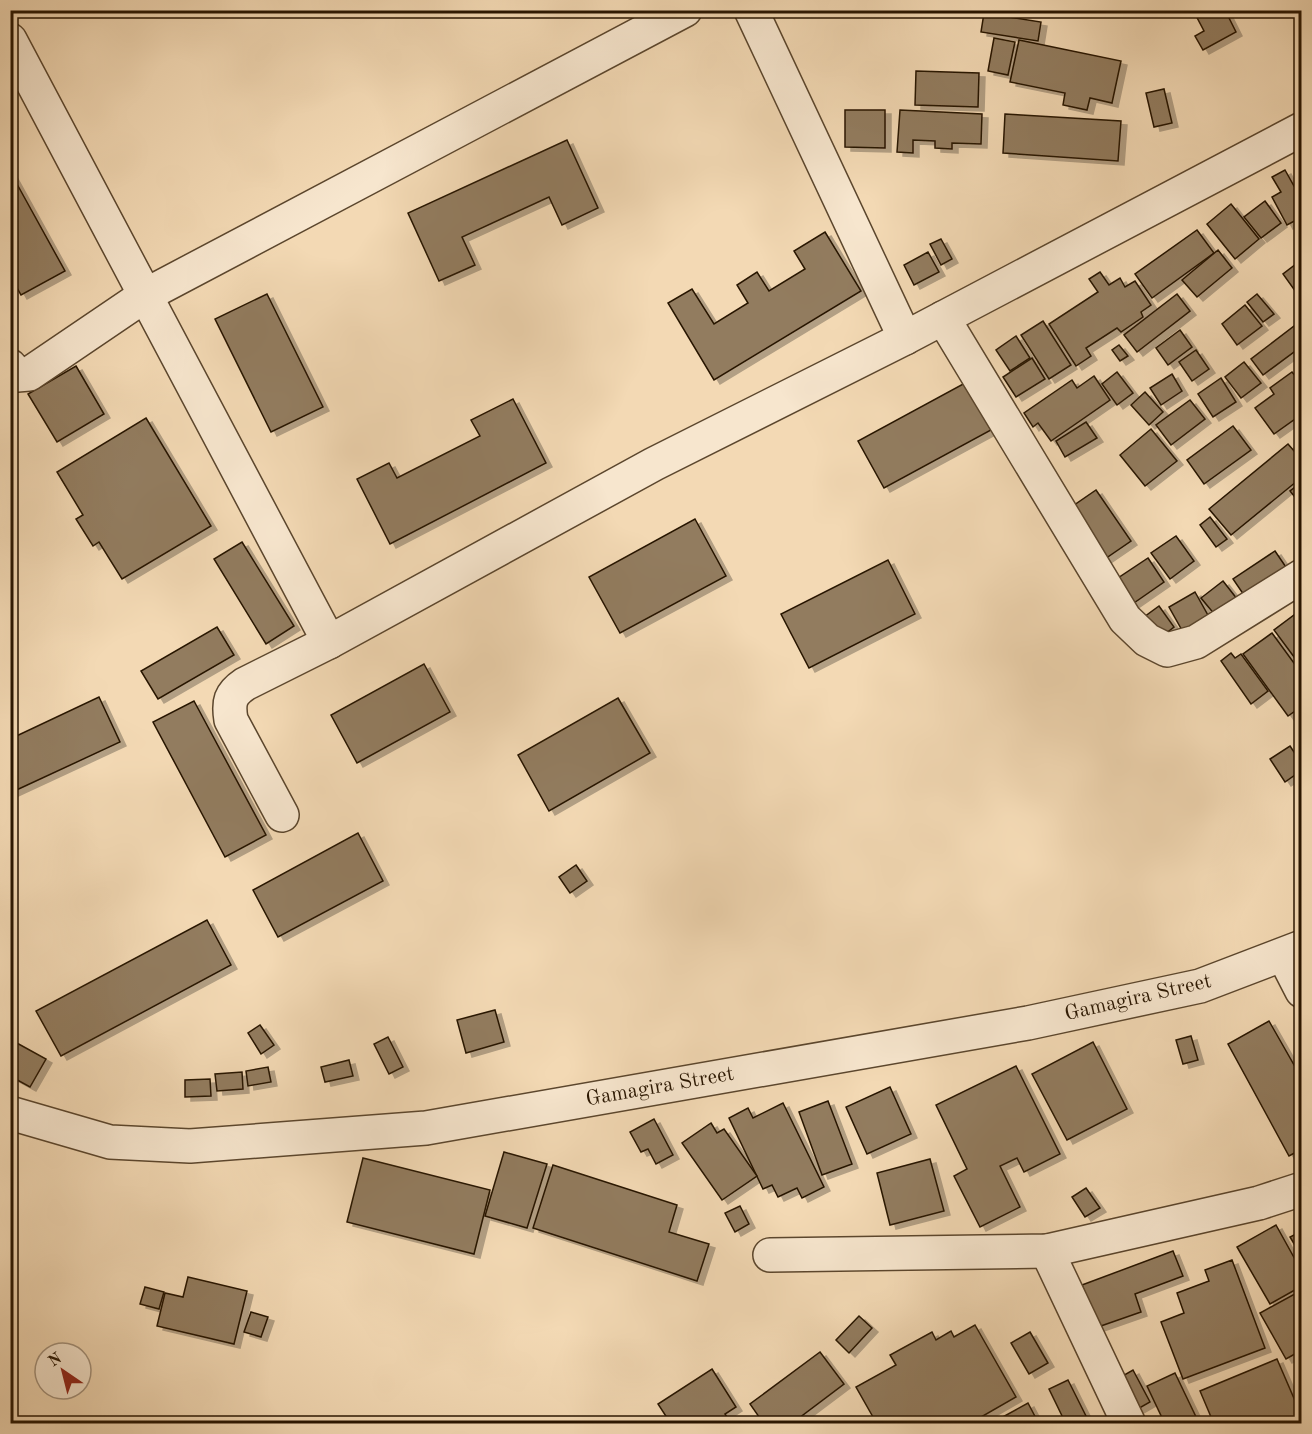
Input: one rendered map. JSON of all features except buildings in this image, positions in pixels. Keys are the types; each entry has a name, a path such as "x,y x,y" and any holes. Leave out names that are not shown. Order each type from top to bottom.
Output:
{"street":[{"path":"13,375 28,374 144,296 685,10"},
{"path":"751,10 905,338"},
{"path":"10,40 329,642"},
{"path":"282,814 231,720 228,704 234,692 245,684 329,642 654,464 905,338 1302,129"},
{"path":"943,318 1125,619 1148,640 1167,650 1196,642 1302,576"},
{"path":"1293,951 1302,991"},
{"name":"Gamagira Street","path":"10,1113 110,1142 190,1146 426,1128 1028,1023 1200,986 1293,951"},
{"path":"770,1256 1047,1251 1259,1203 1302,1189"},
{"path":"1047,1251 1130,1424"}]}
